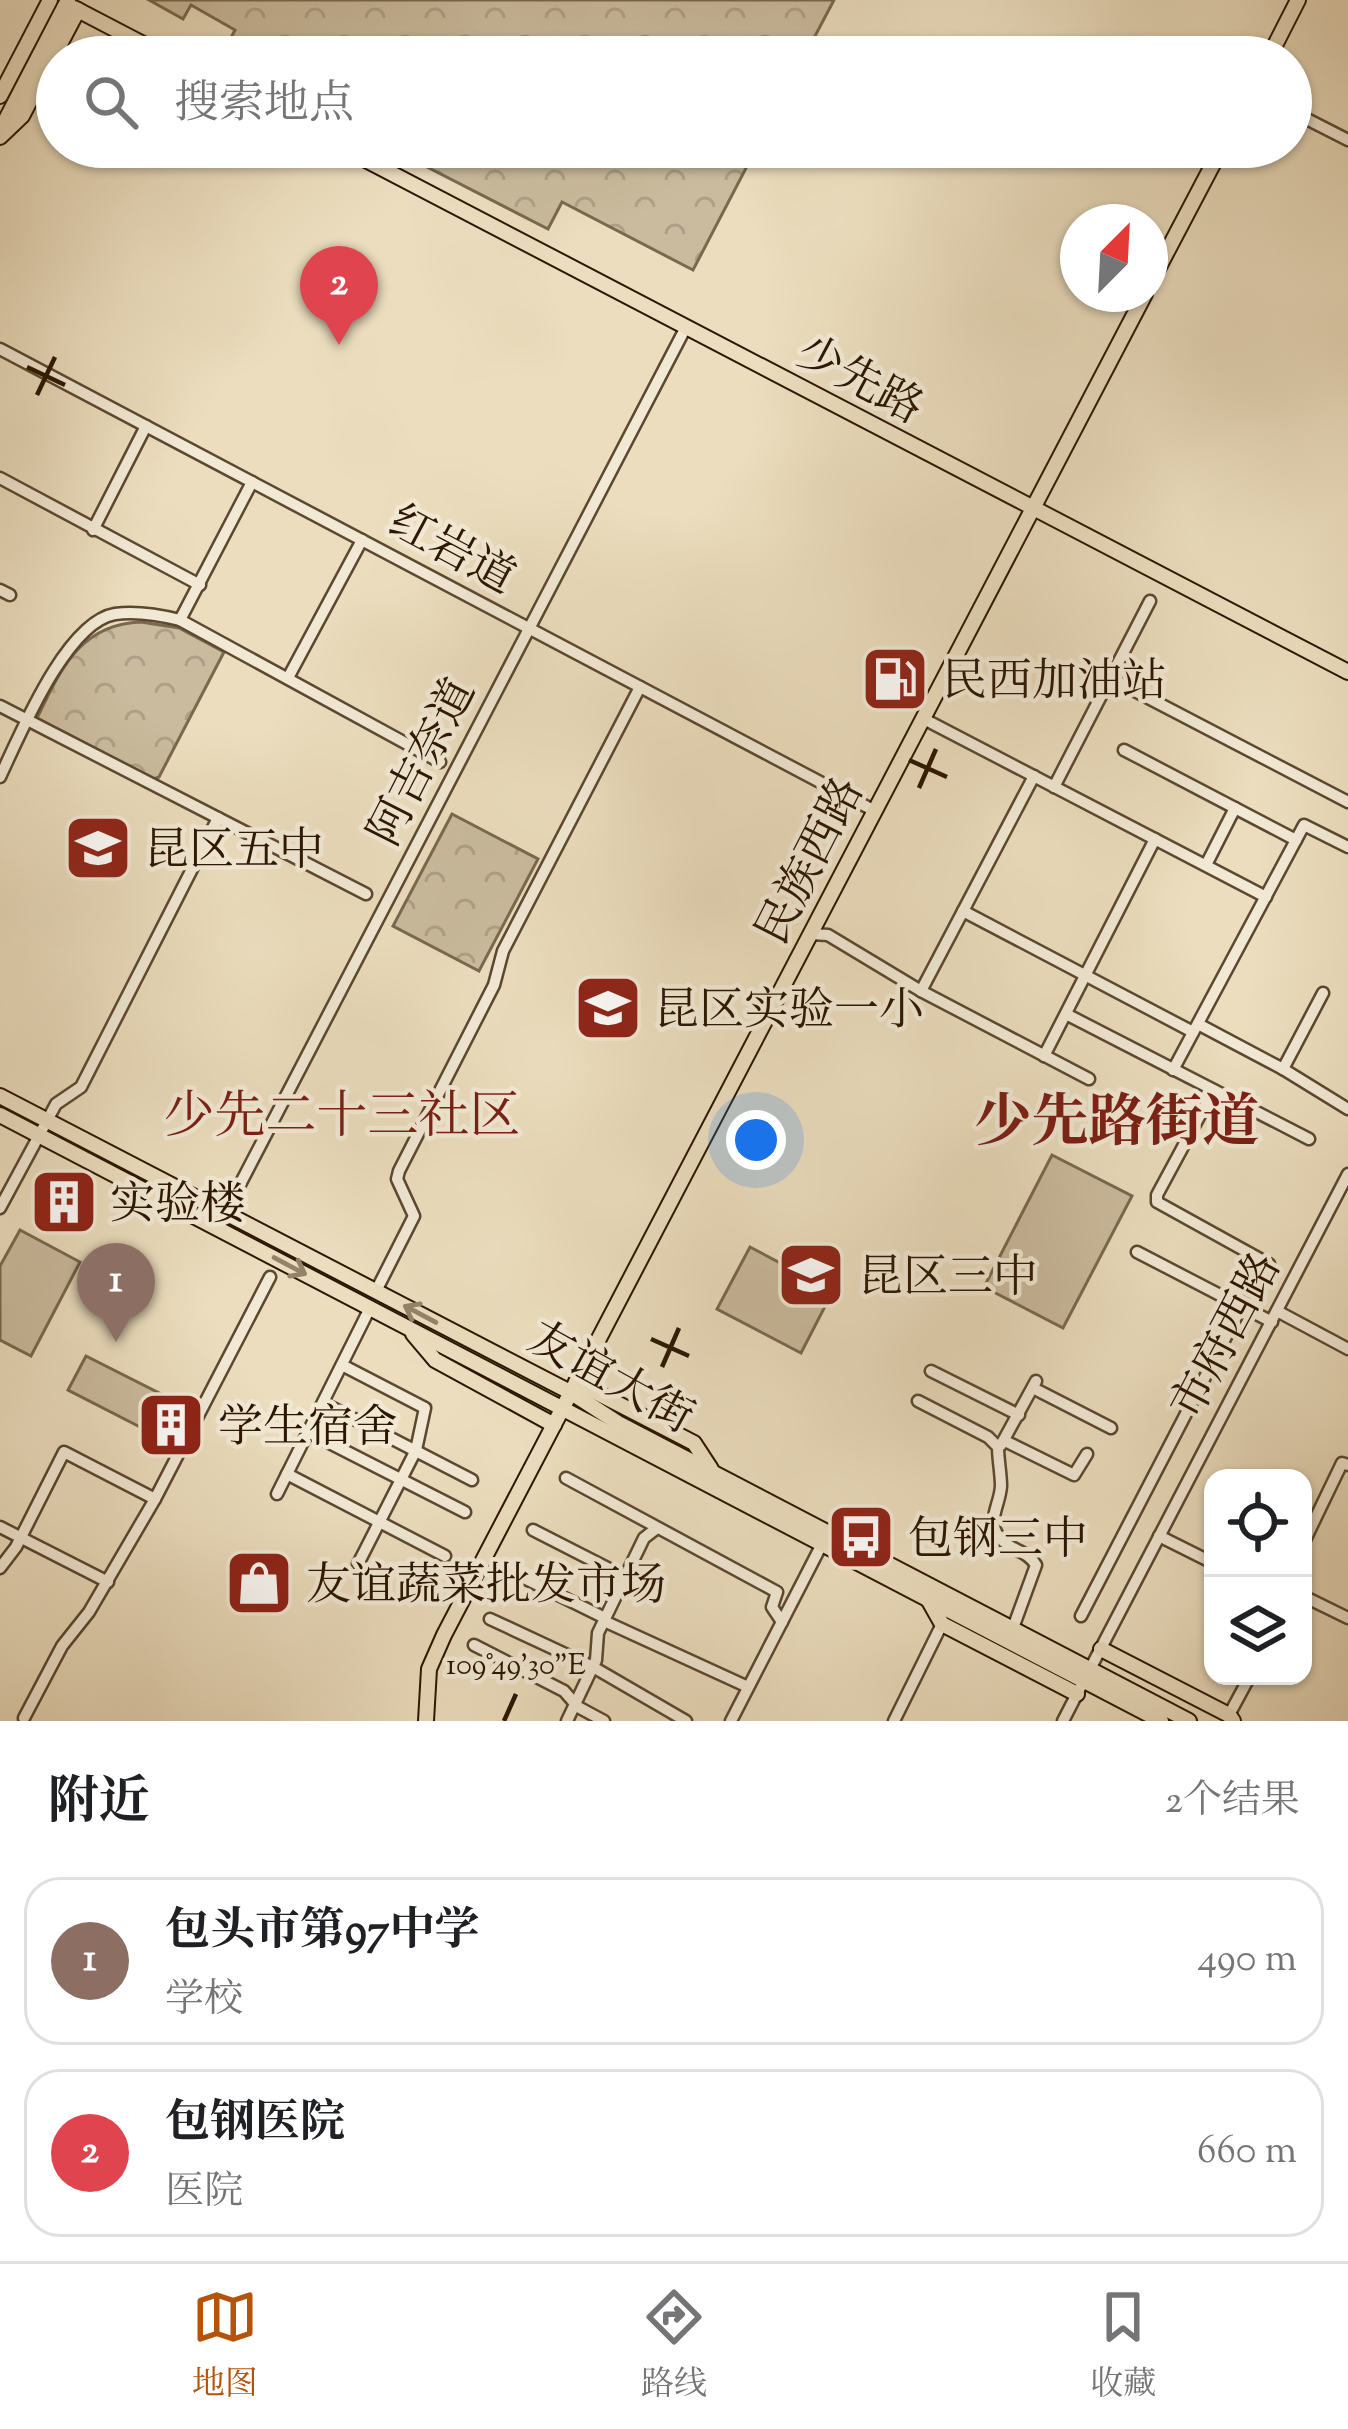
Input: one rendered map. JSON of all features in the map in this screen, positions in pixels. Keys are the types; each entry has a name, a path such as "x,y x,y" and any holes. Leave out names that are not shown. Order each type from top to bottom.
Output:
{"main road":[{"path":"1280,36 1298,0"},
{"path":"64,3 128,36"},
{"path":"41,36 64,3"},
{"path":"48,36 64,3"},
{"path":"0,96 36,44"},
{"path":"0,134 36,60"},
{"name":"少先路","path":"381,168 1348,672"},
{"path":"1168,250 1211,168"},
{"name":"民族西路","path":"426,1721 428,1678 436,1649 1136,312"},
{"name":"友谊大街","path":"0,1096 42,1127 221,1220 524,1368 573,1387 615,1429 822,1544 1161,1721"},
{"name":"友谊大街","path":"0,1115 42,1127"},
{"name":"友谊大街","path":"221,1220 370,1308 515,1384 712,1471 1013,1628 1083,1682 1189,1721"},
{"path":"407,1327 435,1360 554,1425"},
{"path":"515,1384 524,1368"},
{"path":"573,1387 694,1443 712,1471"},
{"path":"929,1601 942,1624 1083,1682"},
{"path":"1101,1648 1231,1718"}],"street":[{"path":"1312,122 1348,140"},
{"name":"阿吉奈道","path":"221,1220 686,327"},
{"name":"红岩道","path":"0,349 873,810"},
{"path":"93,530 146,426"},
{"path":"0,478 200,585"},
{"path":"180,620 252,482"},
{"path":"289,676 362,540"},
{"path":"1054,787 1150,601"},
{"path":"0,777 59,661 76,639 111,614 158,614 180,620 440,762"},
{"path":"1110,678 1348,802"},
{"path":"376,1292 414,1216 397,1179 399,1171 494,985 503,951 640,687"},
{"path":"0,706 366,894"},
{"path":"922,718 1266,897"},
{"path":"1124,750 1296,840"},
{"path":"921,991 1034,776"},
{"path":"1206,866 1235,808"},
{"path":"0,1208 56,1104 81,1087 218,818"},
{"path":"1173,1070 1304,825 1348,847"},
{"path":"1044,1056 1155,839"},
{"path":"963,911 1283,1069 1348,1109"},
{"path":"811,934 828,935 921,991 1089,1079"},
{"path":"1283,1069 1323,992"},
{"path":"1066,1014 1309,1139"},
{"path":"1213,1090 1156,1200 1269,1264"},
{"name":"市府西路","path":"1063,1721 1348,1174"},
{"path":"1138,1252 1348,1349"},
{"path":"24,1718 62,1646 108,1582 155,1499 270,1277"},
{"path":"1081,1616 1242,1304"},
{"path":"277,1494 370,1308"},
{"path":"342,1365 425,1408 416,1450 358,1564"},
{"path":"931,1371 1019,1415"},
{"path":"1013,1628 1036,1564 1005,1542 994,1524 1002,1444 1035,1384 1111,1428"},
{"path":"918,1401 1074,1475 1088,1454"},
{"path":"323,1402 472,1480"},
{"path":"308,1432 465,1512"},
{"path":"0,1568 21,1538 64,1452 155,1499"},
{"path":"1312,1525 1342,1462 1348,1465"},
{"path":"287,1474 446,1556"},
{"path":"566,1478 777,1592 772,1606 782,1622"},
{"path":"0,1527 108,1582"},
{"path":"567,1721 593,1667 596,1637 604,1619 644,1538 657,1528"},
{"path":"532,1529 625,1577"},
{"path":"1160,1536 1204,1558"},
{"path":"731,1721 822,1544"},
{"path":"524,1578 748,1688"},
{"path":"1312,1600 1348,1618"},
{"path":"490,1619 593,1667 686,1721"},
{"path":"894,1721 942,1624"},
{"path":"474,1645 564,1691 576,1705 604,1721"},
{"path":"1231,1718 1246,1685"}],"green space":[{"path":"149,0 834,0 815,36 232,36 235,30 191,5 183,19"},
{"path":"429,168 746,168 693,270 562,202 548,229"},
{"path":"141,622 179,628 224,652 154,779 37,718 64,667 88,640 102,631"},
{"path":"452,814 538,859 479,971 393,926"},
{"path":"1052,1155 1132,1196 1063,1328 984,1287"},
{"path":"20,1230 80,1262 31,1356 0,1340 0,1266"},
{"path":"750,1247 833,1291 801,1353 717,1309"},
{"path":"86,1356 161,1394 144,1429 68,1390"}],"place":[{"name":"包钢医院","path":"339,345"},
{"name":"民西加油站","path":"895,679"},
{"name":"昆区五中","path":"98,848"},
{"name":"昆区实验一小","path":"608,1008"},
{"name":"实验楼","path":"64,1202"},
{"name":"昆区三中","path":"811,1275"},
{"name":"包头市第97中学","path":"116,1342"},
{"name":"学生宿舍","path":"171,1425"},
{"name":"包钢三中","path":"861,1537"},
{"name":"友谊蔬菜批发市场","path":"259,1583"}],"district":[{"name":"少先二十三社区","path":"342,1114"},
{"name":"少先路街道","path":"1117,1120"}]}
